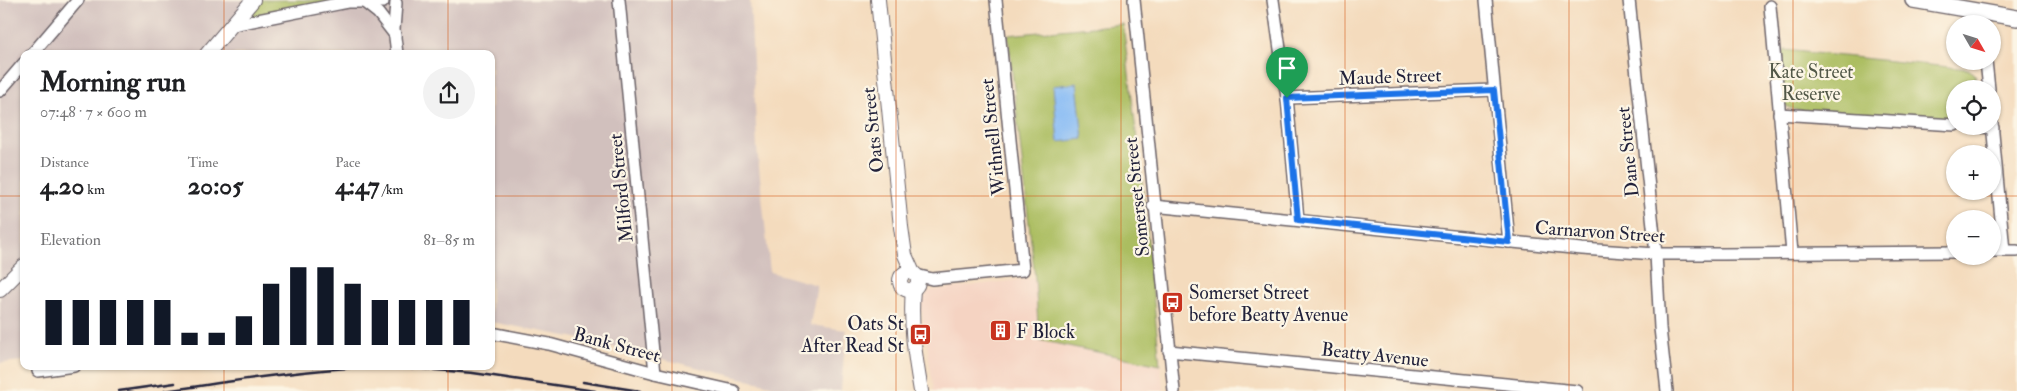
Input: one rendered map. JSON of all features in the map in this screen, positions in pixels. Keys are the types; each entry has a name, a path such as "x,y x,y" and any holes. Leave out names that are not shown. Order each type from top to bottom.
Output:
{"highway":[{"path":"1913,0 2017,18"},
{"path":"1968,0 2017,8"}],"main road":[{"path":"210,50 253,0"},
{"name":"Oats Street","path":"878,0 901,228 911,281 911,310 915,356 921,391"},
{"path":"0,290 20,271"},
{"path":"0,303 20,271"}],"street":[{"path":"35,50 78,0"},
{"name":"Milford Street","path":"619,0 655,373"},
{"name":"Withnell Street","path":"911,281 1023,270 996,0"},
{"name":"Somerset Street","path":"1134,0 1174,391"},
{"path":"1274,0 1287,98 1298,220"},
{"path":"1486,0 1509,242"},
{"name":"Dane Street","path":"1629,0 1656,254 1660,328 1667,391"},
{"path":"232,25 350,1 389,2 396,50"},
{"path":"364,2 378,13 394,32"},
{"path":"1770,6 1792,253"},
{"path":"0,91 20,68"},
{"name":"Maude Street","path":"1287,98 1494,90"},
{"path":"1779,114 1946,124"},
{"path":"1993,135 1996,210"},
{"name":"Carnarvon Street","path":"1154,206 1582,250 1656,254 1946,252"},
{"path":"2001,251 2017,251"},
{"name":"Bank Street","path":"495,333 548,344 655,373 734,391"},
{"name":"Beatty Avenue","path":"1170,351 1577,391"},
{"path":"38,371 45,370"}],"shaded area":[{"path":"0,0 750,0 757,148 770,272 817,285 810,325 846,330 841,391 794,391 572,337 495,323 495,50 20,50 20,361 0,363"},
{"path":"1035,278 1039,340 1160,365 1164,391 934,391 920,298 925,297 928,291"}],"green space":[{"path":"253,0 351,0 232,25"},
{"path":"1123,24 1143,189 1160,365 1039,340 1035,278 1008,35"},
{"name":"Kate Street Reserve","path":"1785,50 1946,67 1946,70 1969,70 1975,74 1976,80 1946,80 1946,121 1795,110 1784,105 1778,62"}],"water":[{"path":"1077,83 1083,139 1058,142 1053,86"}],"railway":[{"path":"165,391 322,370"},
{"path":"437,370 473,373 595,391"},
{"path":"583,382 640,391"},
{"path":"119,391 175,383"}],"place":[{"name":"Somerset Street before Beatty Avenue","path":"1173,303"},
{"name":"F Block","path":"1000,331"},
{"name":"Oats St After Read St","path":"920,334"}],"route":[{"path":"1494,90 1509,242 1298,220 1287,98 1494,90"}]}
